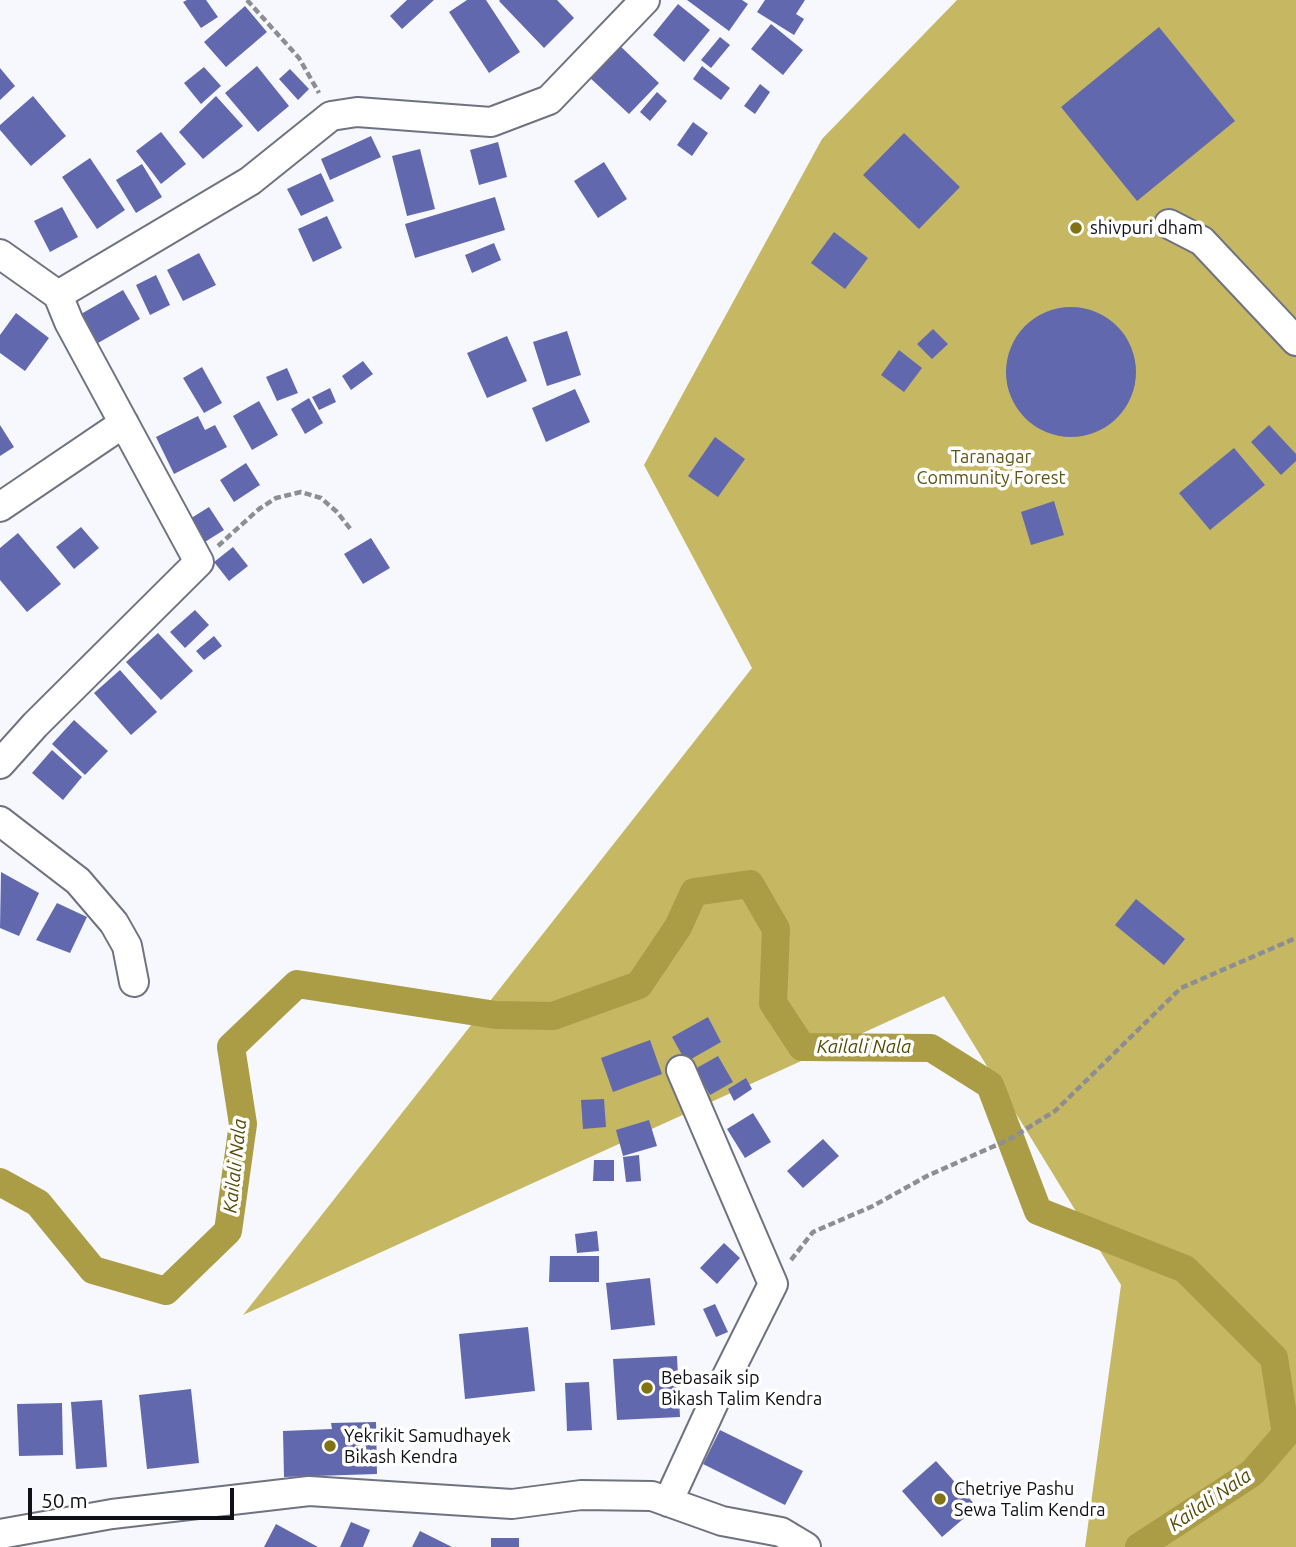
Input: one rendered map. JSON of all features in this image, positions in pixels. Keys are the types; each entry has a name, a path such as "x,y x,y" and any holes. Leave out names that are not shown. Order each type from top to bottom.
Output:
{"street":[{"path":"58,295 250,181 331,116 357,111 491,122 549,100 645,0"},
{"path":"1169,224 1202,241 1296,341"},
{"path":"0,254 58,295 69,322 199,562 0,764"},
{"path":"0,507 124,423"},
{"path":"0,821 78,881 114,923 127,946 134,982"},
{"path":"668,1502 713,1402 773,1284 681,1070"},
{"path":"0,1534 112,1514 309,1491 512,1504 581,1495 652,1496 722,1521 781,1532 806,1547"}],"path":[{"path":"247,0 299,58 331,116"},
{"path":"199,562 259,509 276,498 301,492 321,498 352,531"},
{"path":"773,1284 813,1232 873,1206 927,1176 1010,1139 1055,1111 1181,988 1296,938"}],"green space":[{"name":"Taranagar Community Forest","path":"957,0 1296,0 1296,1547 1085,1547 1121,1285 944,996 243,1315 752,668 644,465 822,139"}],"building":[{"path":"206,0 218,17 201,28 183,2"},
{"path":"407,0 434,0 402,29 390,16"},
{"path":"467,0 486,0 520,52 489,73 449,12"},
{"path":"500,0 557,0 574,18 544,48"},
{"path":"687,0 742,0 748,4 729,31"},
{"path":"765,0 805,0 796,14 804,19 794,35 757,12"},
{"path":"678,4 710,30 684,62 653,35"},
{"path":"245,6 267,32 226,67 204,42"},
{"path":"771,24 803,50 783,75 751,49"},
{"path":"1159,27 1235,121 1137,201 1061,107"},
{"path":"720,37 730,45 711,68 701,60"},
{"path":"618,44 659,83 629,114 588,76"},
{"path":"257,66 289,106 258,132 225,93"},
{"path":"702,66 730,88 721,100 693,79"},
{"path":"204,67 221,86 201,104 184,83"},
{"path":"0,68 15,86 0,100"},
{"path":"290,69 309,89 298,100 279,79"},
{"path":"760,84 770,92 755,114 744,106"},
{"path":"657,92 667,101 650,121 640,112"},
{"path":"33,96 66,136 31,166 0,130 0,125"},
{"path":"216,96 243,126 203,159 179,132"},
{"path":"693,122 708,133 692,156 677,145"},
{"path":"161,132 186,164 161,184 136,151"},
{"path":"904,133 960,187 919,229 863,175"},
{"path":"371,136 381,157 330,180 321,159"},
{"path":"498,142 507,177 479,185 470,150"},
{"path":"420,149 435,209 407,216 392,156"},
{"path":"90,158 125,210 97,229 62,177"},
{"path":"604,162 627,199 598,218 574,181"},
{"path":"142,164 162,197 136,213 116,180"},
{"path":"321,173 334,201 301,216 287,189"},
{"path":"495,197 505,230 415,258 405,224"},
{"path":"62,207 78,237 50,252 34,221"},
{"path":"327,216 342,248 313,262 298,229"},
{"path":"834,232 868,258 845,289 811,263"},
{"path":"494,243 501,260 472,273 465,255"},
{"path":"199,253 216,285 183,301 167,270"},
{"path":"156,275 170,305 150,315 136,285"},
{"path":"123,290 140,319 98,343 81,314"},
{"path":"1071,307 1096,312 1117,326 1131,347 1136,372 1131,397 1117,418 1096,432 1071,437 1046,432 1025,418 1011,397 1006,372 1011,347 1025,326 1046,312"},
{"path":"16,313 49,338 25,371 0,353 0,335"},
{"path":"933,329 948,344 932,359 917,344"},
{"path":"567,331 581,375 547,386 533,342"},
{"path":"507,336 527,381 487,398 467,353"},
{"path":"899,350 922,368 904,392 881,375"},
{"path":"363,361 373,374 351,390 342,376"},
{"path":"202,367 222,403 204,413 183,378"},
{"path":"287,368 298,393 277,401 266,377"},
{"path":"330,388 336,402 319,410 312,397"},
{"path":"575,389 590,422 546,442 532,408"},
{"path":"309,398 323,423 305,434 291,409"},
{"path":"259,401 278,435 252,450 233,416"},
{"path":"198,416 205,430 215,425 227,447 174,474 156,437"},
{"path":"0,425 14,447 0,456"},
{"path":"1269,425 1296,454 1296,461 1281,475 1251,442"},
{"path":"715,437 745,459 718,497 688,476"},
{"path":"1234,448 1265,485 1210,530 1179,493"},
{"path":"246,463 260,485 234,502 220,480"},
{"path":"1054,501 1064,535 1031,545 1021,512"},
{"path":"209,507 224,530 200,545 185,522"},
{"path":"81,527 99,548 74,569 56,547"},
{"path":"18,533 61,584 27,612 0,580 0,548"},
{"path":"371,538 390,568 363,584 344,554"},
{"path":"233,547 248,566 229,581 214,562"},
{"path":"195,610 209,625 185,648 170,632"},
{"path":"158,633 193,671 161,700 126,662"},
{"path":"214,636 222,646 204,660 196,651"},
{"path":"120,670 157,712 131,735 94,693"},
{"path":"74,720 108,751 85,775 52,744"},
{"path":"52,750 82,777 63,800 32,773"},
{"path":"1,872 39,893 19,936 0,928"},
{"path":"1136,899 1185,939 1164,965 1115,925"},
{"path":"57,903 87,917 70,953 36,940"},
{"path":"708,1017 721,1042 686,1062 672,1037"},
{"path":"650,1040 662,1074 613,1092 601,1058"},
{"path":"718,1056 733,1082 710,1095 695,1069"},
{"path":"746,1078 752,1089 734,1101 728,1089"},
{"path":"604,1099 606,1127 583,1129 581,1100"},
{"path":"753,1113 771,1142 745,1158 727,1129"},
{"path":"649,1120 657,1146 623,1156 616,1130"},
{"path":"823,1139 839,1156 803,1188 787,1171"},
{"path":"639,1155 641,1181 626,1182 623,1157"},
{"path":"594,1160 614,1160 614,1181 593,1181"},
{"path":"597,1231 599,1251 577,1253 575,1234"},
{"path":"724,1243 740,1258 717,1284 700,1268"},
{"path":"550,1256 599,1256 599,1282 549,1282"},
{"path":"650,1278 655,1325 611,1330 606,1283"},
{"path":"715,1304 728,1332 716,1337 703,1309"},
{"path":"528,1327 535,1391 465,1399 459,1334"},
{"name":"Bebasaik sip Bikash Talim Kendra","path":"677,1356 680,1417 617,1420 613,1359"},
{"path":"589,1382 592,1430 567,1431 565,1383"},
{"path":"191,1389 199,1463 147,1469 139,1395"},
{"path":"102,1400 107,1467 76,1469 71,1402"},
{"path":"62,1403 63,1455 19,1456 17,1404"},
{"name":"Yekrikit Samudhayek Bikash Kendra","path":"376,1422 377,1474 284,1477 283,1431 332,1429 331,1423"},
{"path":"720,1430 803,1471 785,1505 703,1464"},
{"name":"Chetriye Pashu Sewa Talim Kendra","path":"936,1461 977,1507 942,1537 902,1491"},
{"path":"351,1522 370,1530 363,1547 340,1547"},
{"path":"276,1524 318,1547 264,1547"},
{"path":"420,1531 452,1547 412,1547"},
{"path":"491,1538 519,1538 519,1547 491,1547"}],"waterway":[{"name":"Kailali Nala","path":"0,1182 38,1203 93,1270 166,1291 228,1231 243,1124 231,1047 297,984 496,1015 553,1016 639,985 678,927 694,892 750,884 776,929 773,1003 802,1047 931,1048 990,1085 1038,1211 1185,1269 1274,1358 1286,1434 1252,1473 1139,1547"}],"place":[{"name":"shivpuri dham","path":"1076,228"},
{"name":"Bebasaik sip Bikash Talim Kendra","path":"647,1388"},
{"name":"Yekrikit Samudhayek Bikash Kendra","path":"330,1446"},
{"name":"Chetriye Pashu Sewa Talim Kendra","path":"940,1499"}]}
